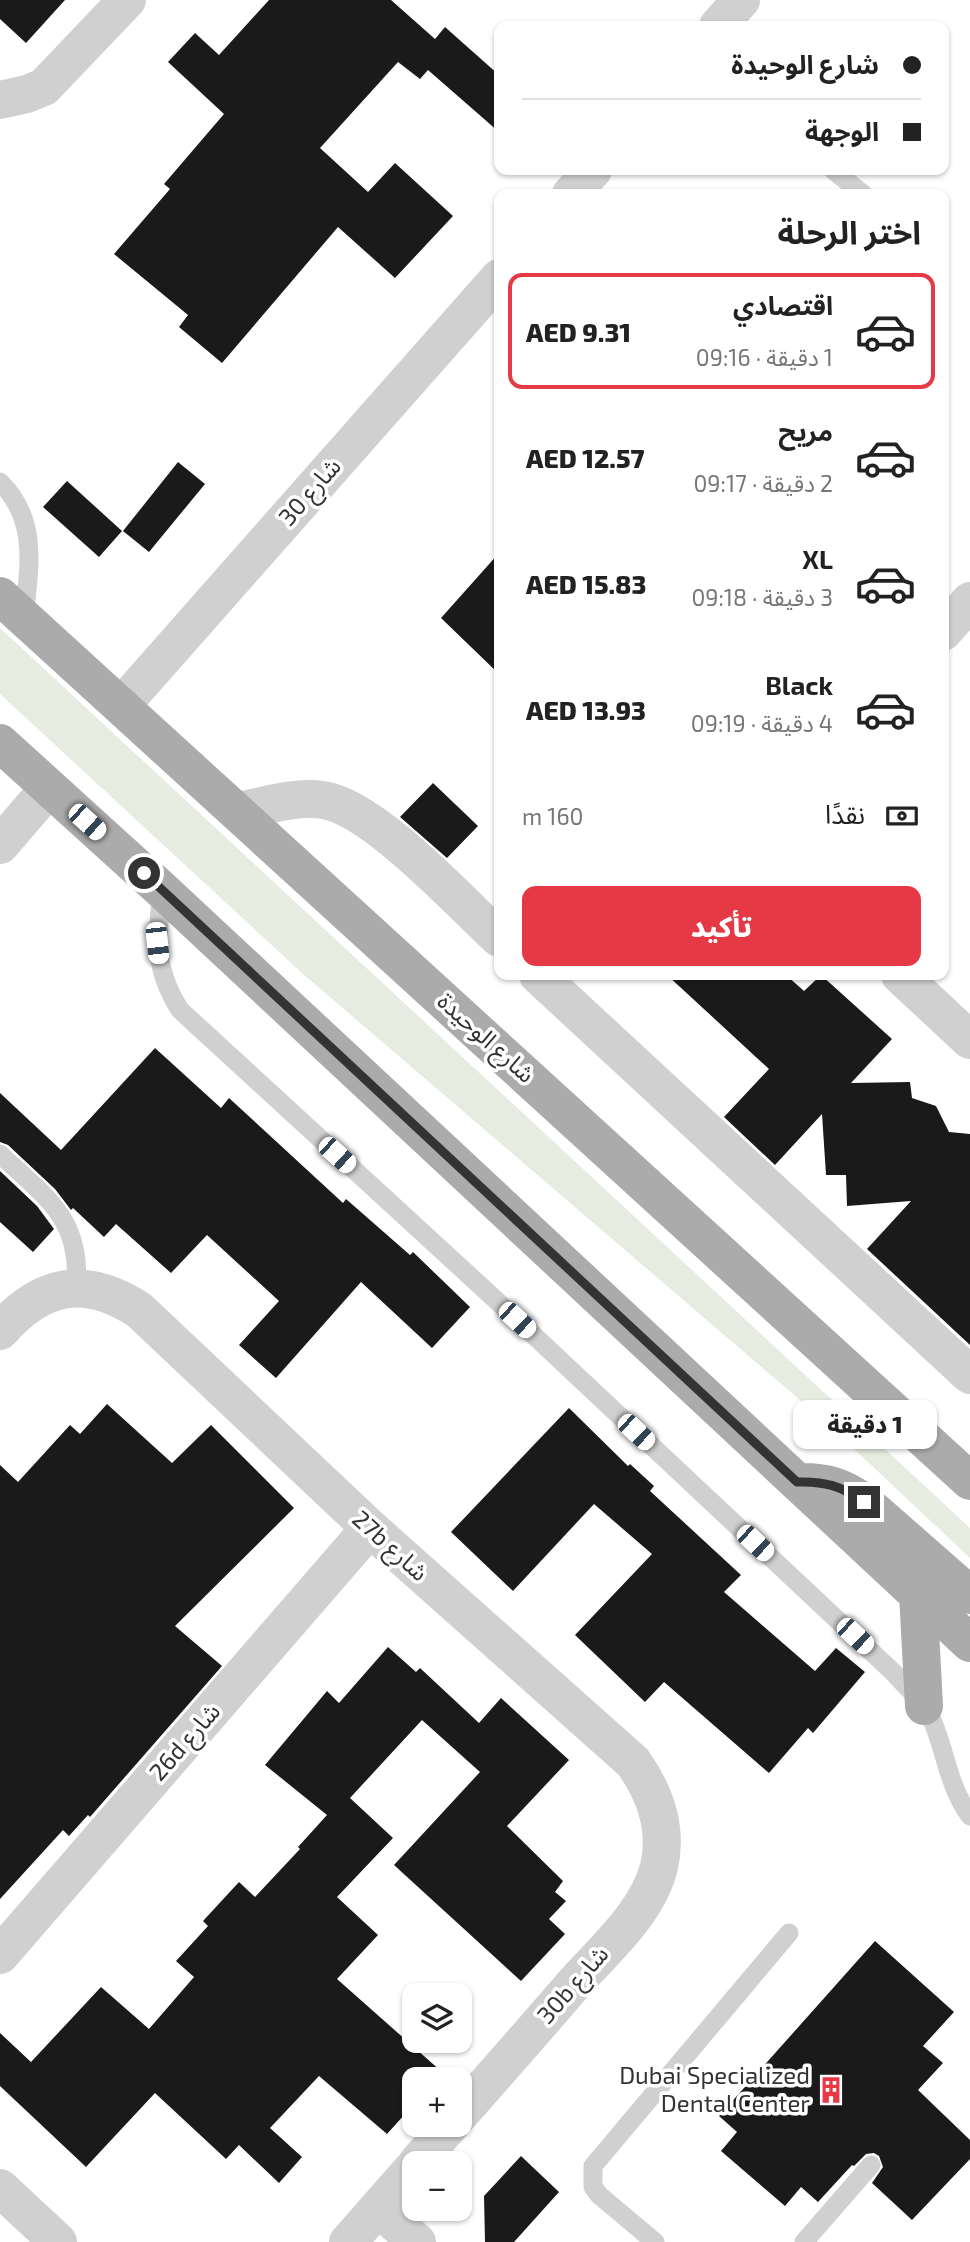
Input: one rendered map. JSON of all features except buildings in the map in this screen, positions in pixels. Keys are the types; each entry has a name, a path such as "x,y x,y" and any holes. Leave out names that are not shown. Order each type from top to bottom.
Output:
{"main road":[{"name":"شارع الوحيدة","path":"12,607 970,1481"},
{"path":"0,743 162,890 970,1643"},
{"path":"797,1482 823,1481 845,1489 864,1502 970,1595"},
{"path":"918,1594 924,1706"}],"street":[{"path":"0,100 44,87 127,0"},
{"path":"722,21 741,0"},
{"path":"576,189 589,175"},
{"name":"شارع 30","path":"121,706 494,284"},
{"path":"949,625 970,601"},
{"path":"0,845 49,788"},
{"path":"238,811 295,800 324,800 351,809 376,824 494,933"},
{"path":"543,980 970,1375"},
{"path":"905,980 970,1040"},
{"path":"0,1331 32,1300 53,1291 76,1288"},
{"name":"27b شارع","path":"76,1288 98,1290 120,1297 139,1310 370,1528 633,1762 655,1800 662,1843"},
{"name":"26d شارع","path":"0,1955 370,1528"},
{"name":"30b شارع","path":"472,2100 640,1909 659,1866 662,1843"},
{"path":"427,2151 440,2137"},
{"path":"348,2242 402,2180"},
{"path":"0,2188 58,2242"},
{"path":"378,2208 417,2242"}],"lane":[{"path":"839,175 857,189"},
{"path":"0,482 12,493 27,528 30,548 12,607"},
{"path":"162,890 157,943 159,967 167,989 180,1010 497,1301 894,1674 924,1706 932,1720 951,1781 970,1816"},
{"path":"0,1154 65,1221 78,1261 76,1288"},
{"path":"641,2238 593,2187 593,2165 789,1933"},
{"path":"804,2242 871,2165"}],"shaded area":[{"path":"0,628 970,1528 970,1558 821,1418 303,974 0,694"}],"place":[{"name":"Dubai Specialized Dental Center","path":"831,2090"}],"route":[{"path":"144,873 797,1482 823,1481 845,1489 864,1502"}]}
